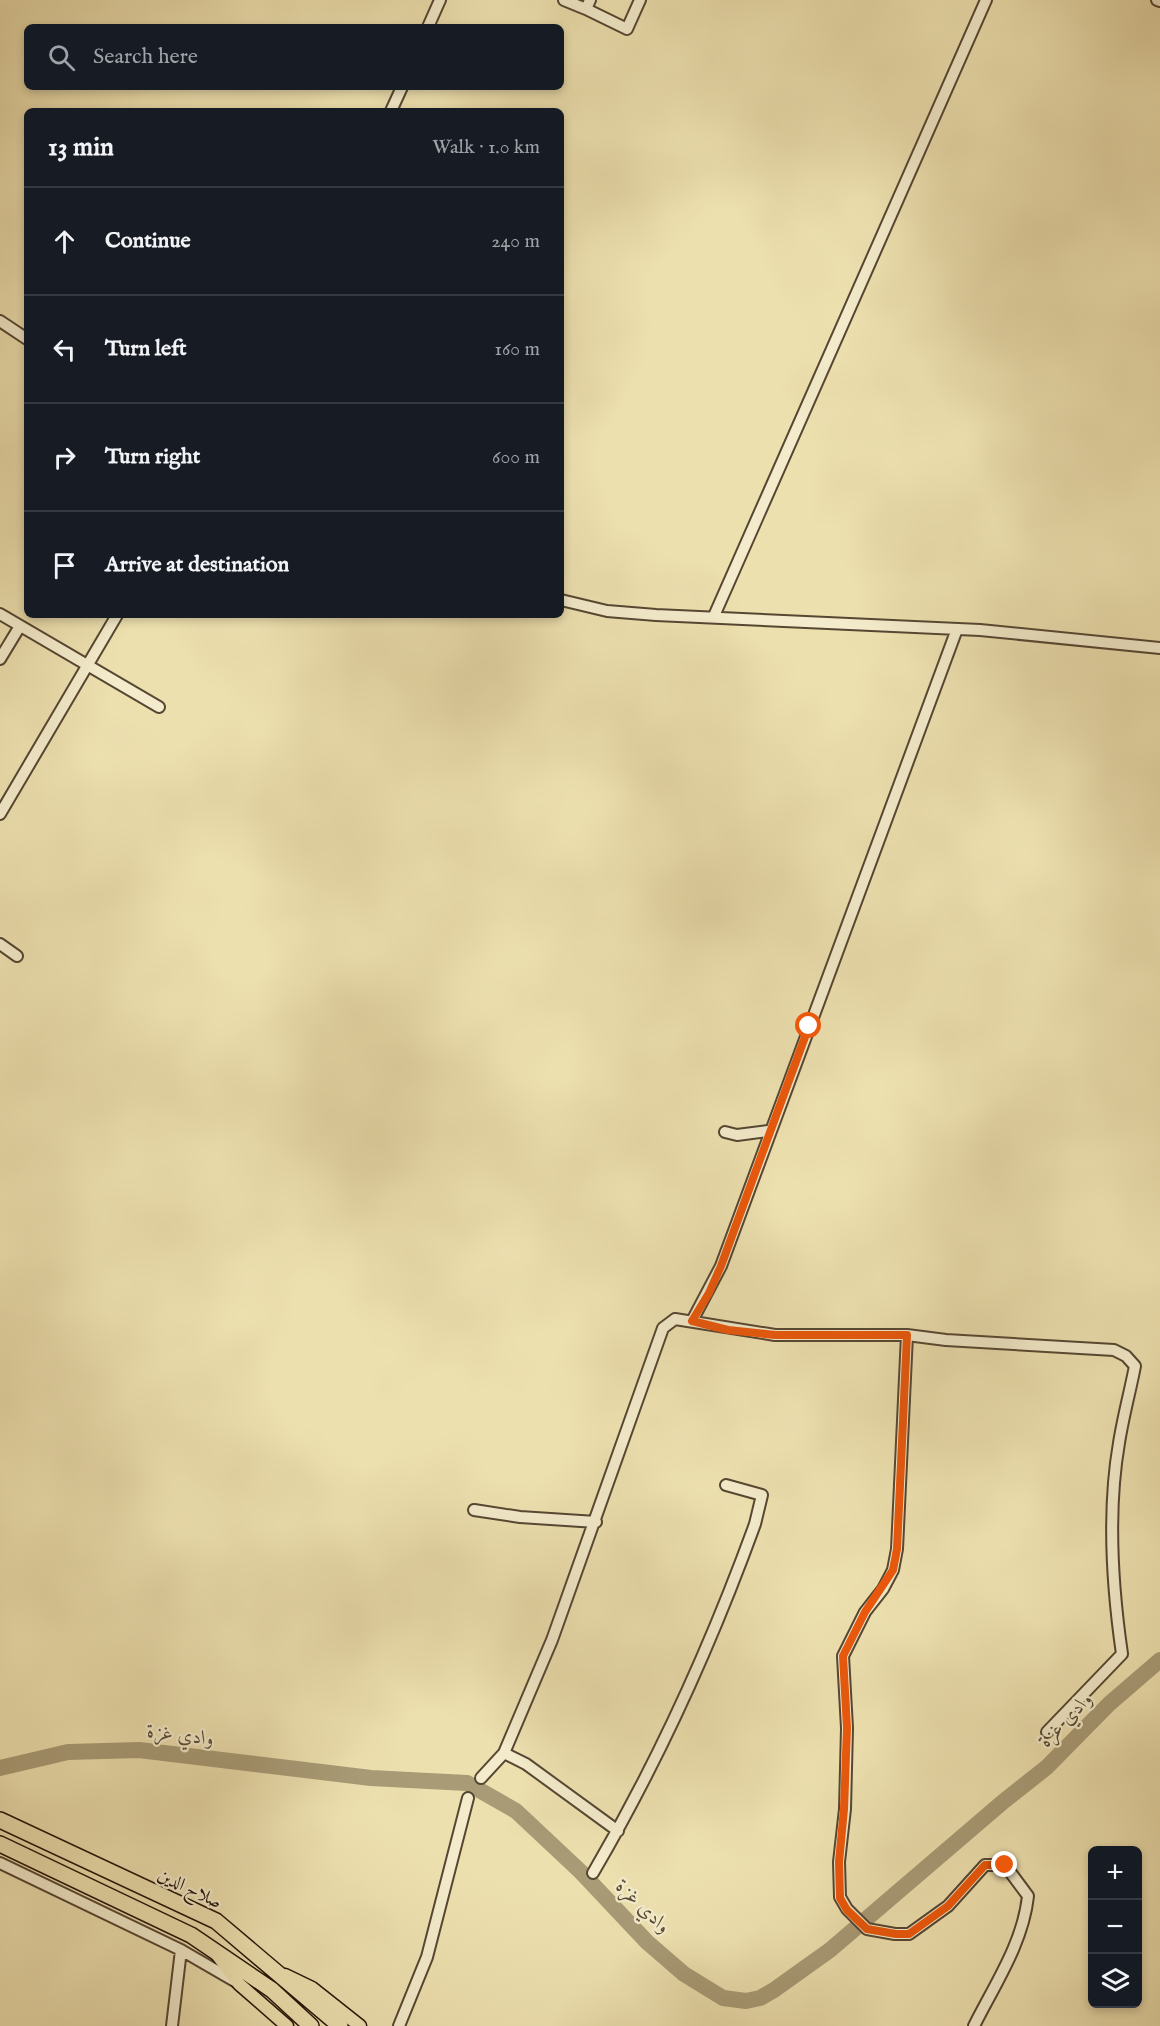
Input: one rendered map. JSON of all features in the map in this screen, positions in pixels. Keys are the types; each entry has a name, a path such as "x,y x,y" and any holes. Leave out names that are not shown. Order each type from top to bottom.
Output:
{"highway":[{"name":"صلاح الدين","path":"0,1820 216,1921 340,2026"},
{"path":"4,1846 191,1935 272,1990 311,2026"}],"main road":[{"path":"214,1950 239,1984 287,2026"},
{"path":"279,1972 312,1988 360,2026"}],"street":[{"path":"429,24 440,0"},
{"path":"564,0 588,5 627,29 640,0"},
{"path":"714,616 986,0"},
{"path":"392,108 401,90"},
{"path":"0,321 24,337"},
{"path":"564,601 606,611 714,616 783,623 957,629 1160,648"},
{"path":"0,614 159,707"},
{"path":"0,814 115,618"},
{"path":"0,659 20,626"},
{"path":"692,1321 709,1293 721,1266 768,1131 957,629"},
{"path":"0,944 17,956"},
{"path":"725,1132 737,1135 768,1131"},
{"path":"481,1778 504,1753 552,1640 596,1522 663,1328 675,1319 728,1330 775,1335 907,1335 946,1340 1114,1350 1126,1356 1136,1366 1119,1444 1114,1491 1113,1579 1122,1654 1047,1732"},
{"path":"907,1335 897,1549 893,1570 865,1612 843,1656 847,1728 844,1809 839,1862 840,1898 847,1910 859,1918 867,1929 909,1934 948,1906 985,1865 1005,1865 1028,1896 1026,1915 1021,1933 974,2026"},
{"path":"593,1873 618,1831 670,1729 755,1524 762,1495 726,1485"},
{"path":"474,1510 520,1517 596,1522"},
{"path":"504,1753 526,1764 618,1831"},
{"path":"399,2026 427,1957 468,1798"},
{"path":"0,1863 181,1950 239,1984"},
{"path":"172,2026 181,1950"}],"waterway":[{"name":"وادي غزة","path":"0,1768 68,1752 139,1750 371,1778 467,1783 516,1811 581,1872 647,1942 684,1974 723,1998 746,2001 760,1998 774,1990 830,1950 1047,1767 1109,1704 1160,1660"}],"route":[{"path":"809,1026 768,1131 721,1266 709,1293 692,1321 728,1330 775,1335 821,1336 831,1333 907,1335 897,1549 893,1570 883,1589 865,1612 843,1656 847,1728 844,1809 839,1862 840,1898 847,1910 859,1918 867,1929 909,1934 948,1906 985,1865 1005,1865"}]}
